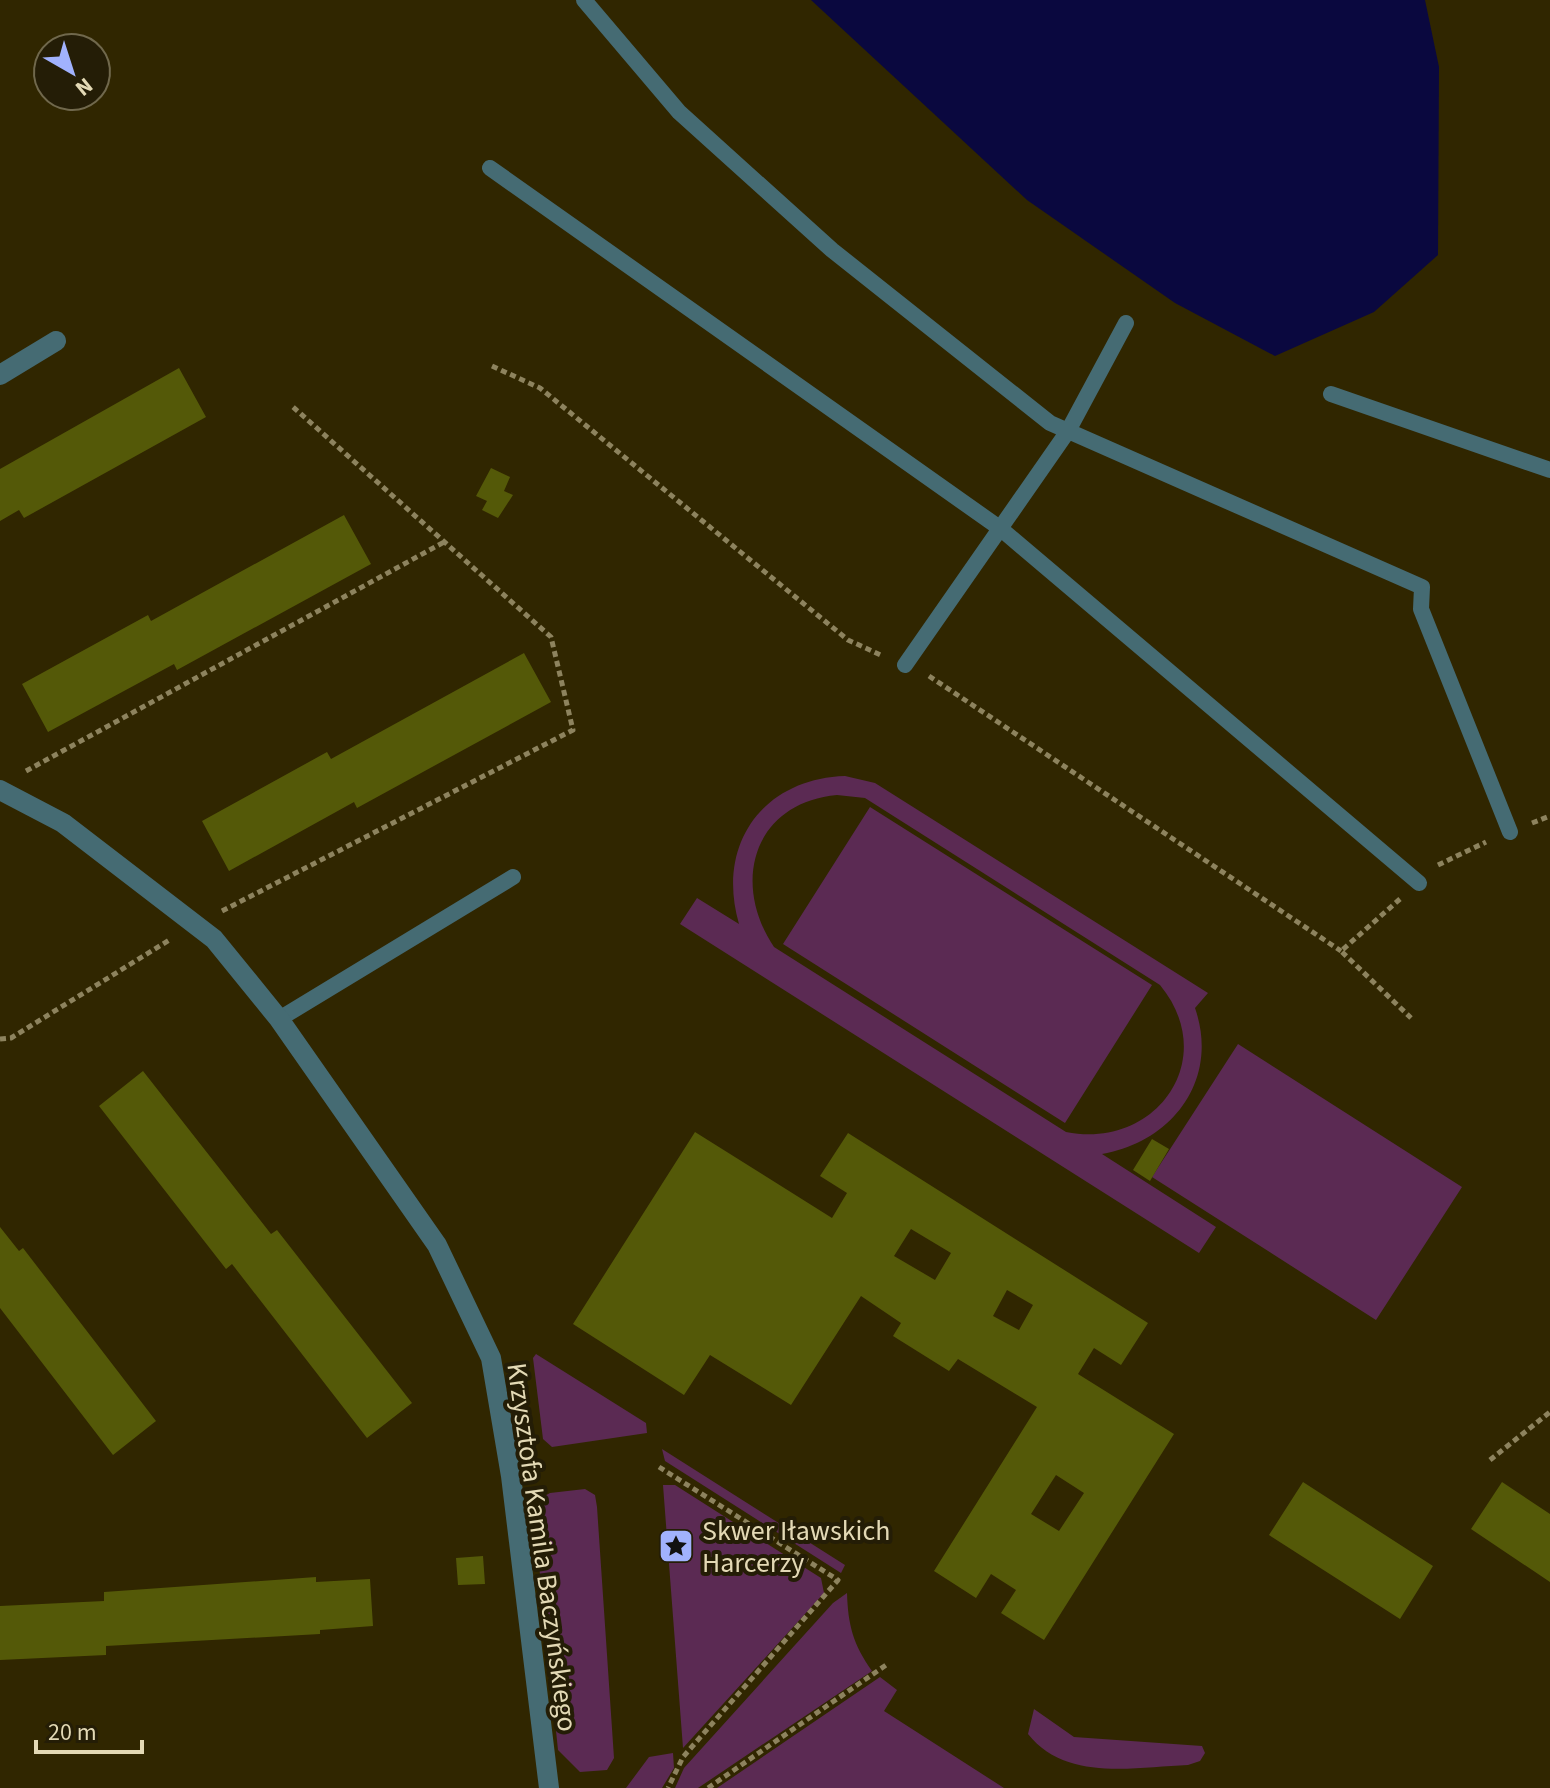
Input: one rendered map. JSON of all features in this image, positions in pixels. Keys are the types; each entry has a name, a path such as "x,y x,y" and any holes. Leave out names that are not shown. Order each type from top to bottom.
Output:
{"street":[{"path":"0,375 56,341"},
{"name":"Krzysztofa Kamila Baczyńskiego","path":"7,784 214,939 279,1019 437,1245 491,1358 510,1464 549,1788"}],"lane":[{"path":"584,0 679,112 832,250 1050,423 1422,587 1421,609 1510,832"},
{"path":"490,168 1001,529 1419,883"},
{"path":"905,665 1068,431 1126,323"},
{"path":"1331,394 1550,470"},
{"path":"279,1019 513,877"}],"path":[{"path":"0,1039 11,1038 195,925 573,730 551,637 292,406"},
{"path":"7,784 446,541"},
{"path":"1490,1460 1550,1412"},
{"path":"659,1467 838,1580 683,1757 668,1788"},
{"path":"708,1788 889,1663"}],"shaded area":[{"path":"811,0 1425,0 1439,67 1438,255 1374,312 1275,356 1175,303 1027,200"},
{"path":"845,776 875,783 1208,993 1195,1008 1201,1034 1201,1060 1195,1083 1184,1104 1169,1122 1150,1136 1102,1154 1216,1227 1199,1253 680,924 697,898 739,924 734,895 734,868 741,843 752,822 769,803 790,789 816,780","holes":["837,795 865,798 1160,985 1177,1013 1184,1042 1181,1069 1170,1093 1151,1113 1127,1127 1098,1134 1066,1132 774,947 761,922 754,897 753,873 758,850 769,830 786,813 808,801"]},
{"path":"870,807 1152,985 1065,1123 783,944"},
{"path":"1238,1044 1462,1187 1376,1320 1152,1177"},
{"path":"536,1354 646,1423 647,1433 552,1447 543,1439 533,1358"},
{"path":"662,1449 845,1565 841,1573 665,1461"},
{"path":"663,1485 675,1485 821,1578 824,1593 683,1748"},
{"path":"585,1489 595,1495 597,1507 614,1758 607,1770 580,1772 558,1750 534,1516 539,1499 550,1493"},
{"path":"847,1593 853,1634 872,1671 698,1788 675,1788 684,1768 833,1603"},
{"path":"880,1677 897,1690 884,1711 1004,1788 717,1788"},
{"path":"1034,1709 1074,1737 1202,1746 1205,1753 1200,1761 1188,1765 1124,1769 1081,1765 1061,1759 1028,1734"},
{"path":"673,1753 674,1768 662,1788 626,1788 649,1757"}],"building":[{"path":"179,368 206,417 24,518 19,510 0,521 0,469"},
{"path":"491,468 510,477 504,491 513,495 498,518 482,510 487,501 476,496"},
{"path":"344,515 371,564 177,670 174,664 48,732 22,684 148,615 151,621"},
{"path":"524,653 551,702 357,808 354,802 229,871 202,821 327,752 331,759"},
{"path":"143,1071 271,1234 277,1230 412,1403 367,1438 232,1264 226,1269 99,1106"},
{"path":"695,1132 832,1218 847,1193 820,1176 848,1133 1148,1323 1121,1365 1094,1348 1078,1374 1174,1434 1044,1640 1001,1613 1016,1590 991,1574 976,1598 934,1571 1037,1407 958,1359 949,1371 893,1336 901,1323 861,1296 791,1405 710,1355 684,1395 573,1324","holes":["911,1229 951,1253 935,1280 894,1256","1007,1290 1033,1305 1019,1330 993,1316","1056,1475 1084,1493 1059,1531 1031,1514"]},
{"path":"1152,1139 1169,1149 1150,1181 1133,1170"},
{"path":"0,1227 19,1251 23,1248 156,1421 113,1455 0,1308"},
{"path":"1303,1482 1433,1566 1400,1619 1269,1535"},
{"path":"1502,1482 1550,1514 1550,1582 1471,1529"},
{"path":"483,1556 485,1584 458,1585 456,1558"},
{"path":"316,1577 316,1582 370,1579 373,1626 320,1630 320,1634 106,1646 106,1655 0,1660 0,1606 104,1601 104,1592"}],"place":[{"name":"Skwer Iławskich Harcerzy","path":"676,1546"}]}
